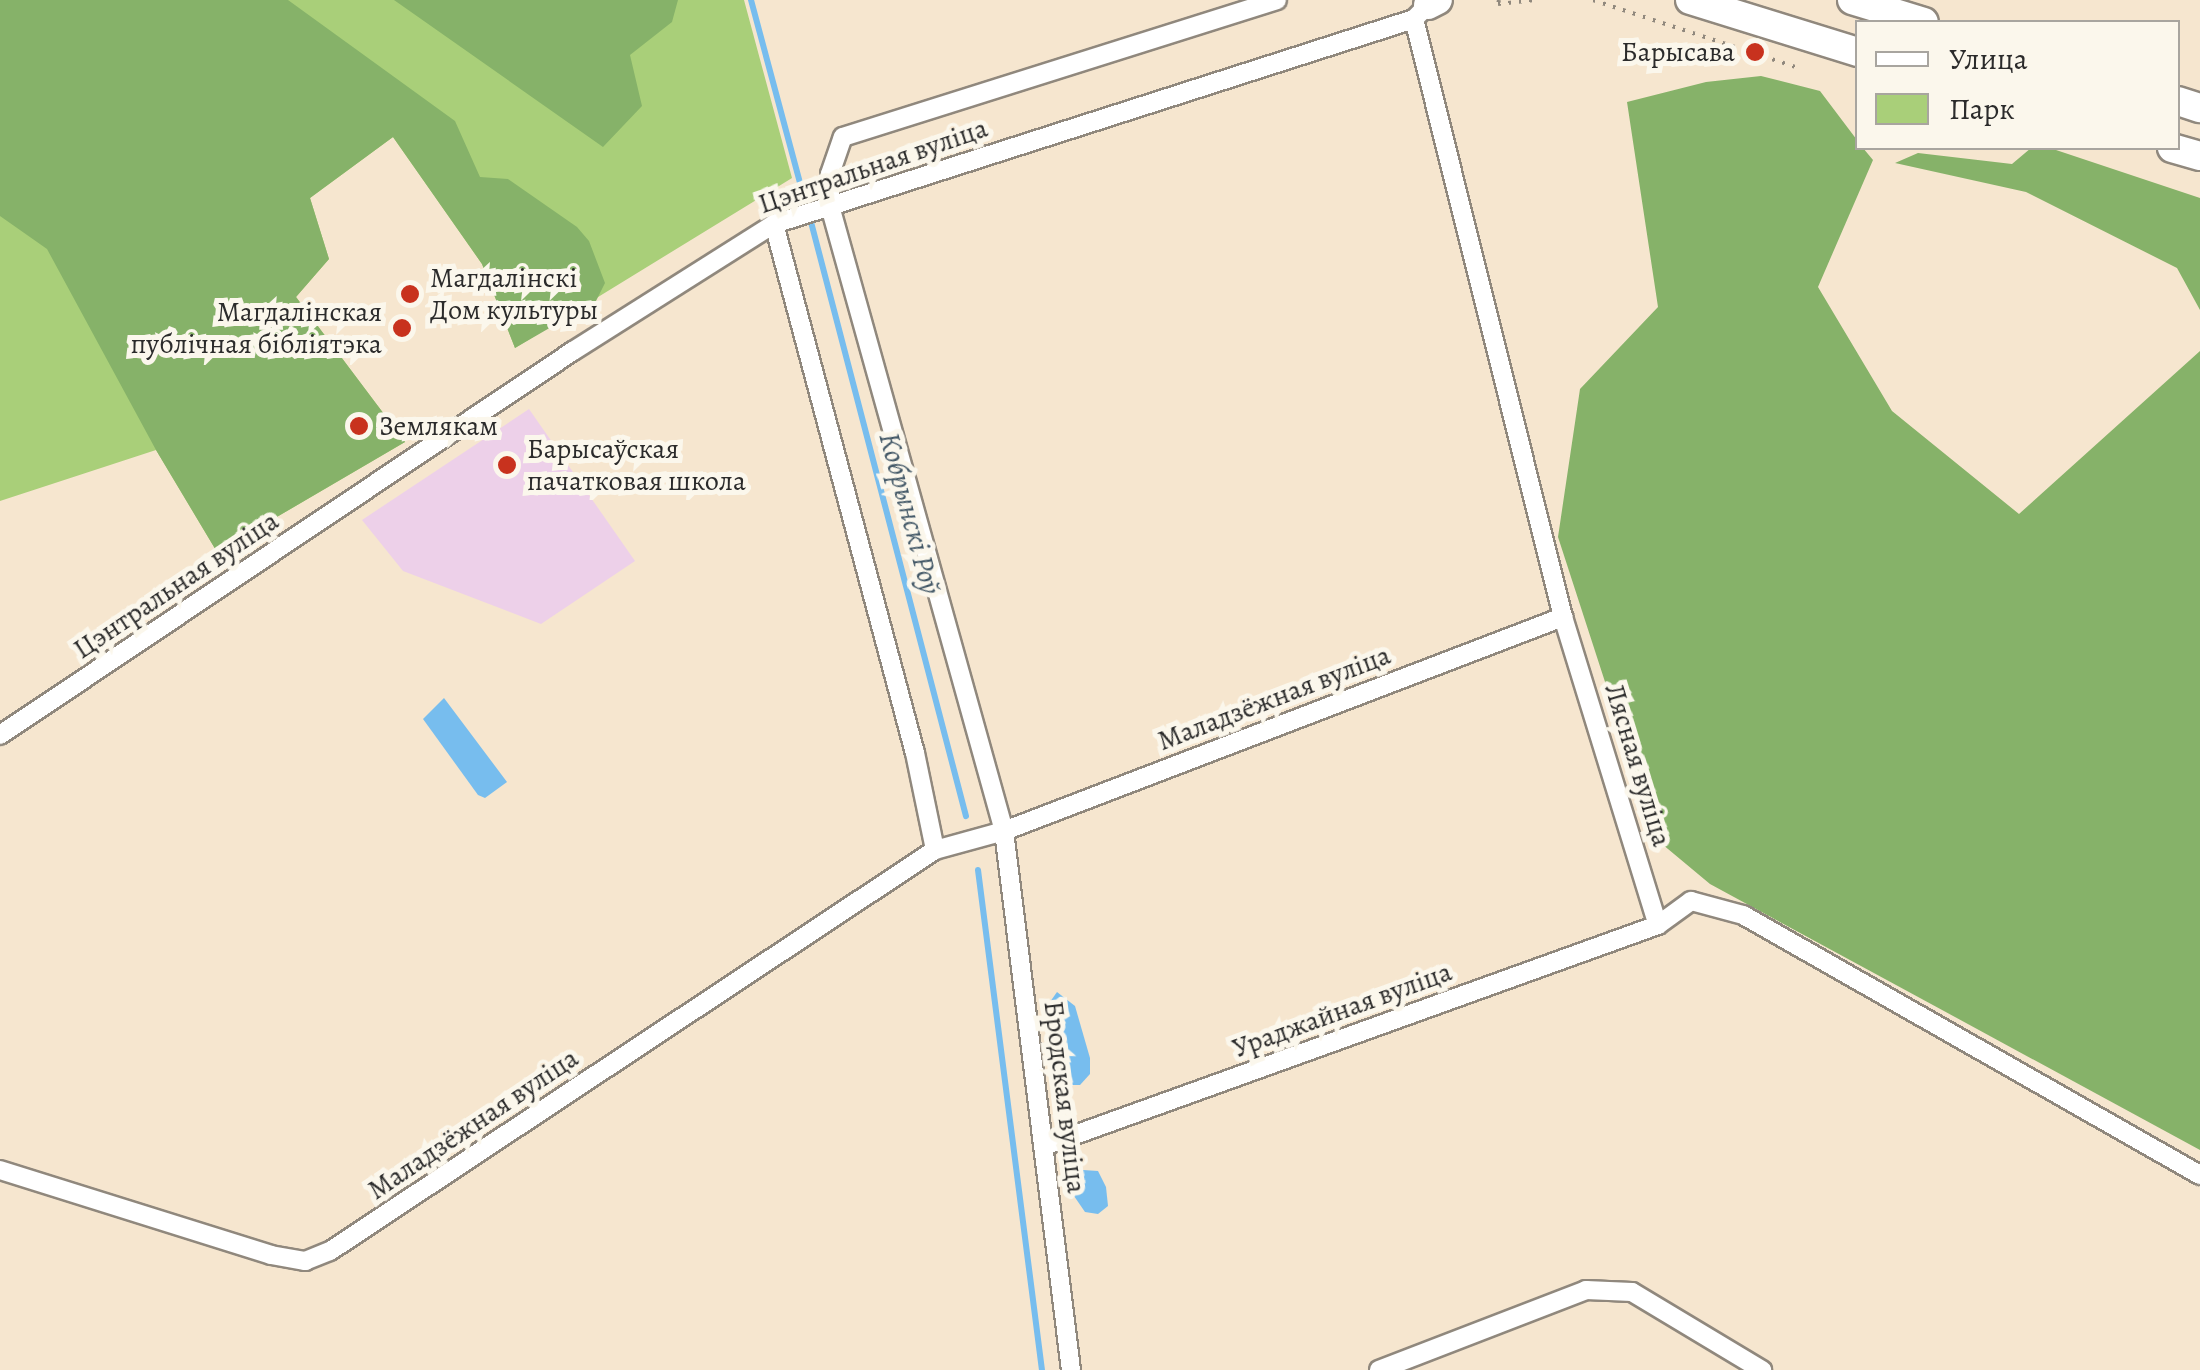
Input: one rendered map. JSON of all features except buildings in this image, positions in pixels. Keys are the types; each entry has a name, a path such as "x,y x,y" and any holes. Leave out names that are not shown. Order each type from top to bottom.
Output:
{"highway":[{"path":"1690,0 1855,51"},
{"path":"1852,0 1917,20"}],"street":[{"path":"1004,831 830,206 830,174 843,138 1277,0"},
{"name":"Цэнтральная вуліца","path":"0,735 573,351 774,224 1428,6"},
{"name":"Лясная вуліца","path":"1428,6 1563,617 1658,925"},
{"path":"774,224 915,753 935,850"},
{"name":"Маладзёжная вуліца","path":"0,1170 271,1255 305,1261 330,1252 935,850 1004,831 1563,617"},
{"name":"Бродская вуліца","path":"1004,831 1071,1370"},
{"path":"1658,925 1691,900 1744,915 2200,1175"},
{"name":"Ураджайная вуліца","path":"1044,1146 1658,925"},
{"path":"1379,1370 1586,1290 1632,1292 1762,1370"}],"path":[{"path":"1499,0 1498,4 1534,0"},
{"path":"1594,0 1802,69"}],"shaded area":[{"name":"Барысаўская пачатковая школа","path":"529,409 635,561 541,624 403,571 362,520"}],"green space":[{"path":"0,0 744,0 792,178 515,348 482,264 393,137 310,198 329,259 296,297 405,442 217,552 156,450 0,501"},
{"path":"0,0 288,0 455,121 480,177 508,179 577,227 589,241 605,283 596,301 515,348 482,264 393,137 310,198 329,259 296,297 405,442 217,552 156,450 47,249 0,216"},
{"path":"394,0 678,0 672,22 630,55 642,106 603,147"},
{"path":"1761,76 1820,91 1855,137 1855,150 1865,150 1873,160 1818,287 1892,411 2019,514 2200,351 2200,1150 1710,884 1656,839 1558,537 1580,389 1658,307 1627,102 1706,82"},
{"path":"2029,150 2056,150 2200,198 2200,310 2177,268 2026,192 1895,163 1918,153 2012,164"}],"water":[{"path":"444,698 507,782 485,798 478,795 423,719"},
{"path":"1057,992 1075,1006 1090,1058 1090,1074 1080,1085 1067,1085 1052,1041 1045,1009"},
{"path":"1083,1170 1098,1171 1106,1187 1108,1206 1098,1214 1085,1212 1074,1196 1073,1181"}],"waterway":[{"name":"Кобрынскі Роў","path":"751,0 802,190"},
{"name":"Кобрынскі Роў","path":"811,222 966,816"},
{"name":"Кобрынскі Роў","path":"978,870 1042,1370"}],"place":[{"name":"Барысава","path":"1755,52"},
{"name":"Магдалінскі Дом культуры","path":"410,294"},
{"name":"Магдалінская публічная бібліятэка","path":"402,328"},
{"name":"Землякам","path":"359,426"},
{"name":"Барысаўская пачатковая школа","path":"507,465"}]}
